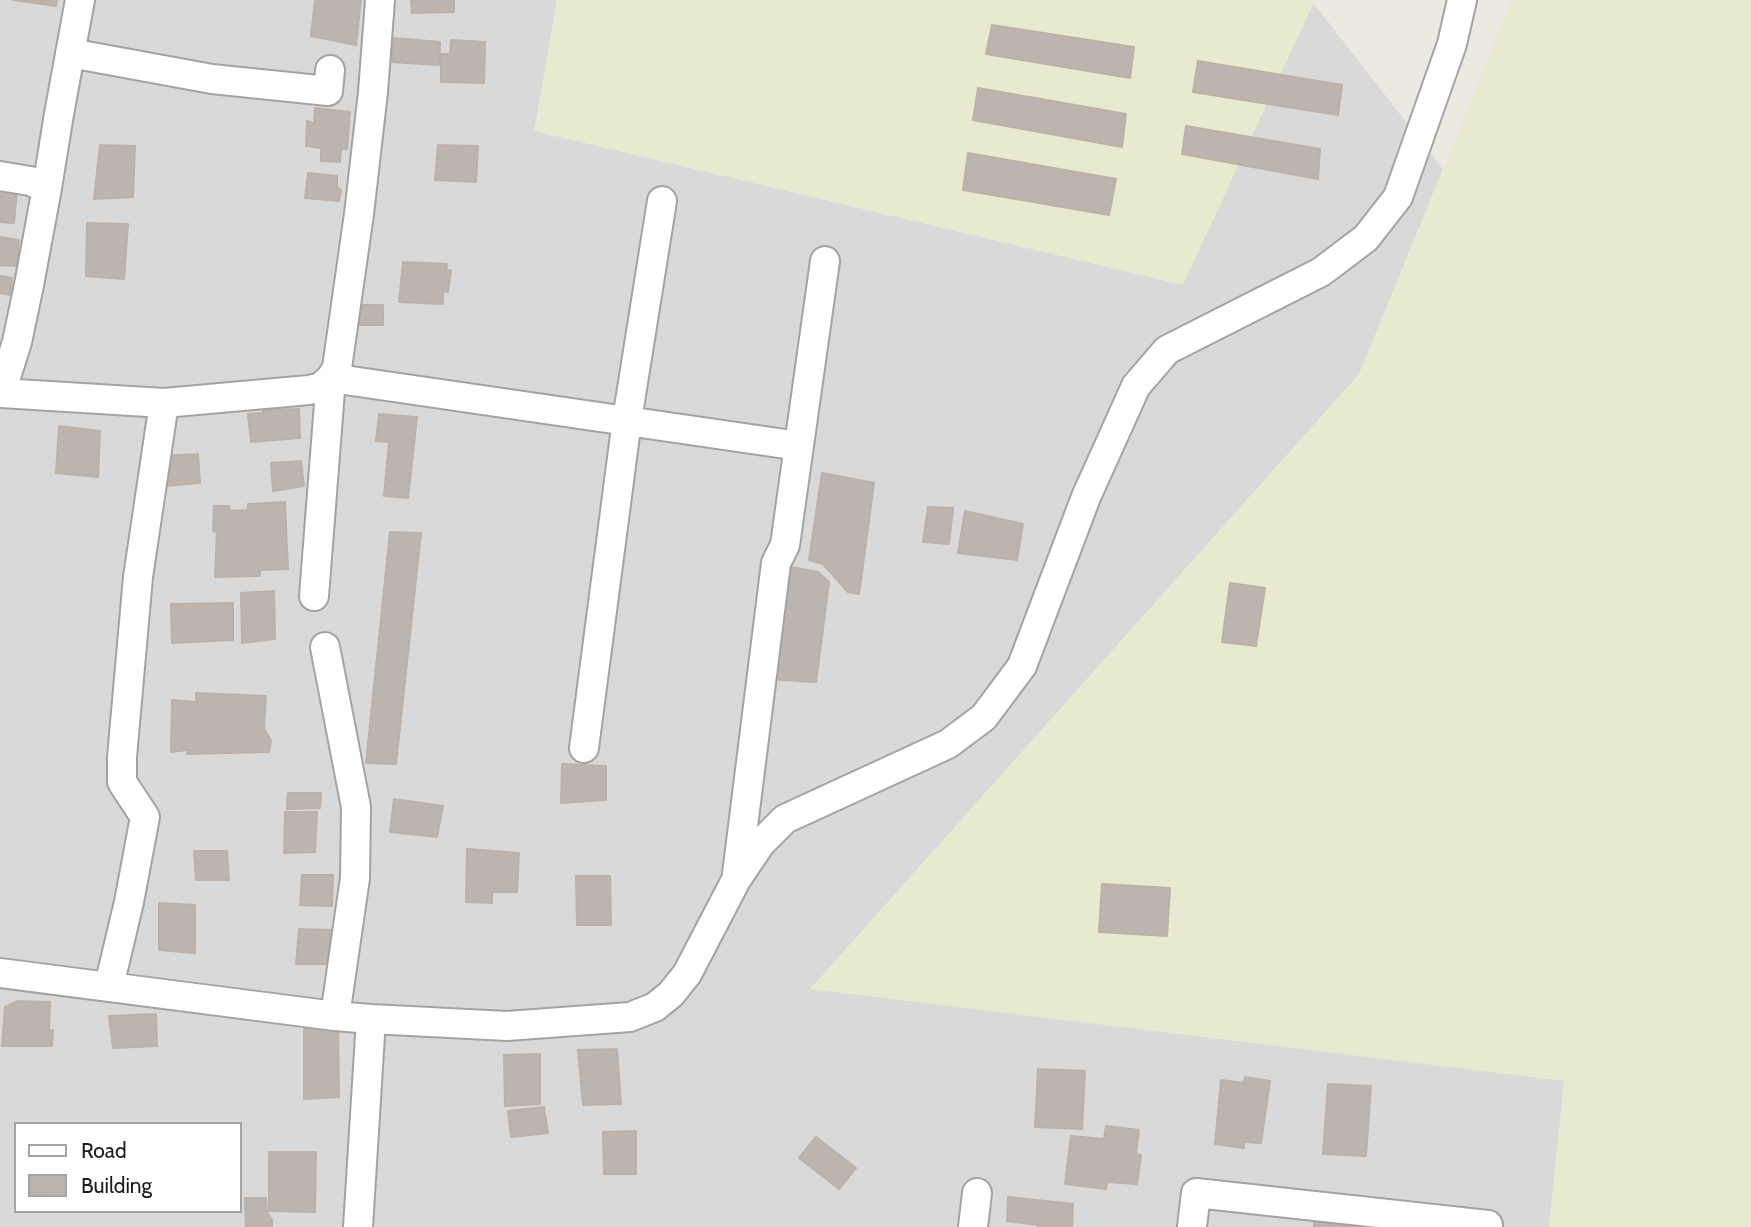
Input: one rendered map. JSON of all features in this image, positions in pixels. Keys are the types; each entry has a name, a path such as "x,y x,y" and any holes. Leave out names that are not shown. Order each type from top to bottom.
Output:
{"street":[{"path":"80,0 17,342 0,393 164,403 309,390 321,387 337,368 359,214 380,0"},
{"path":"0,973 335,1016 508,1026 630,1017 656,1006 671,994 687,974 736,880 761,843 785,818 948,744 984,717 1022,666 1086,496 1136,386 1167,350 1321,272 1366,238 1398,197 1452,44 1462,0"},
{"path":"71,53 212,79 328,91 330,70"},
{"path":"0,176 30,181 47,188"},
{"path":"584,748 627,421 662,201"},
{"path":"736,880 776,563 786,545 825,261"},
{"path":"331,378 799,446"},
{"path":"314,596 331,378"},
{"path":"109,986 145,817 122,782 122,757 138,577 164,403"},
{"path":"326,647 356,807 355,878 335,1016"},
{"path":"358,1227 371,1019"},
{"path":"1192,1227 1196,1193 1488,1225"},
{"path":"973,1227 976,1194"}],"shaded area":[{"path":"0,0 1311,0 1751,565 1751,1227 0,1227"}],"green space":[{"path":"557,0 1315,0 1183,285 534,131"},
{"path":"1512,0 1751,0 1751,1227 1549,1227 1564,1081 810,989 1359,374"}],"building":[{"path":"13,0 57,0 56,6"},
{"path":"315,0 361,0 356,45 311,36"},
{"path":"411,0 454,0 454,12 412,13"},
{"path":"992,25 1134,47 1130,78 986,54"},
{"path":"394,38 440,42 439,65 392,62"},
{"path":"451,40 485,42 484,83 441,82 441,54 450,54"},
{"path":"1198,61 1342,85 1338,115 1193,92"},
{"path":"978,88 1126,114 1122,147 973,120"},
{"path":"315,108 350,112 347,149 341,149 340,162 321,161 321,148 306,146 307,121 314,123"},
{"path":"1186,126 1320,149 1318,179 1182,154"},
{"path":"100,145 135,146 133,197 94,199"},
{"path":"438,145 478,146 476,182 435,180"},
{"path":"968,153 1116,179 1109,215 963,190"},
{"path":"308,173 337,176 337,187 341,190 339,201 305,198"},
{"path":"0,179 17,190 14,223 0,222"},
{"path":"87,223 128,224 124,279 86,276"},
{"path":"0,237 19,240 17,266 0,265"},
{"path":"403,262 447,264 446,269 451,271 448,292 443,291 443,304 399,302"},
{"path":"0,276 12,278 11,295 0,293"},
{"path":"349,305 383,305 383,325 348,325"},
{"path":"299,409 300,438 251,442 248,414 263,413 263,410"},
{"path":"379,414 417,417 408,498 384,496 389,442 376,441"},
{"path":"59,426 100,431 98,477 56,473"},
{"path":"198,454 200,483 165,486 163,456"},
{"path":"301,461 304,486 273,491 271,463"},
{"path":"822,473 874,483 859,594 848,592 823,564 809,560"},
{"path":"285,502 288,569 260,570 260,576 215,577 217,532 213,531 214,506 229,506 230,511 248,510 248,504"},
{"path":"928,507 953,508 949,544 923,542"},
{"path":"965,511 1023,524 1017,560 958,553"},
{"path":"390,532 421,533 396,764 366,763"},
{"path":"784,566 818,572 829,582 816,682 768,679"},
{"path":"1230,583 1265,588 1256,646 1222,642"},
{"path":"274,591 275,639 242,643 241,593"},
{"path":"233,603 233,640 172,643 171,604"},
{"path":"196,693 266,696 264,728 271,741 269,752 171,752 172,700 196,702"},
{"path":"562,764 606,766 606,800 561,803"},
{"path":"288,793 321,793 320,808 287,809"},
{"path":"394,799 443,806 437,837 390,832"},
{"path":"285,812 317,812 315,852 284,853"},
{"path":"467,849 519,853 517,892 492,892 492,903 466,902"},
{"path":"194,851 227,851 229,880 196,880"},
{"path":"302,875 333,875 332,906 300,905"},
{"path":"576,876 610,876 611,925 577,925"},
{"path":"1102,884 1170,888 1167,936 1099,932"},
{"path":"159,903 195,905 195,953 159,950"},
{"path":"299,929 331,930 327,964 296,964"},
{"path":"18,1001 50,1002 49,1031 53,1030 52,1046 2,1046 5,1007"},
{"path":"156,1014 157,1046 113,1048 109,1016"},
{"path":"338,1027 339,1097 304,1099 304,1029"},
{"path":"617,1049 621,1104 583,1105 578,1050"},
{"path":"540,1054 540,1104 505,1106 504,1055"},
{"path":"1038,1069 1085,1071 1082,1129 1035,1127"},
{"path":"1245,1077 1270,1081 1261,1143 1244,1142 1244,1148 1215,1144 1221,1080 1244,1083"},
{"path":"1328,1084 1371,1086 1366,1156 1323,1154"},
{"path":"544,1107 548,1133 511,1137 508,1111"},
{"path":"1106,1126 1139,1130 1136,1154 1141,1155 1137,1184 1107,1182 1106,1189 1065,1184 1071,1136 1104,1139"},
{"path":"636,1131 636,1174 604,1174 603,1132"},
{"path":"816,1137 856,1168 839,1189 799,1158"},
{"path":"269,1152 316,1152 315,1212 269,1211"},
{"path":"1008,1197 1073,1204 1072,1227 1038,1227 1007,1221"},
{"path":"245,1198 266,1198 272,1227 246,1227"},
{"path":"1314,1218 1362,1222 1362,1227 1314,1227"}]}
